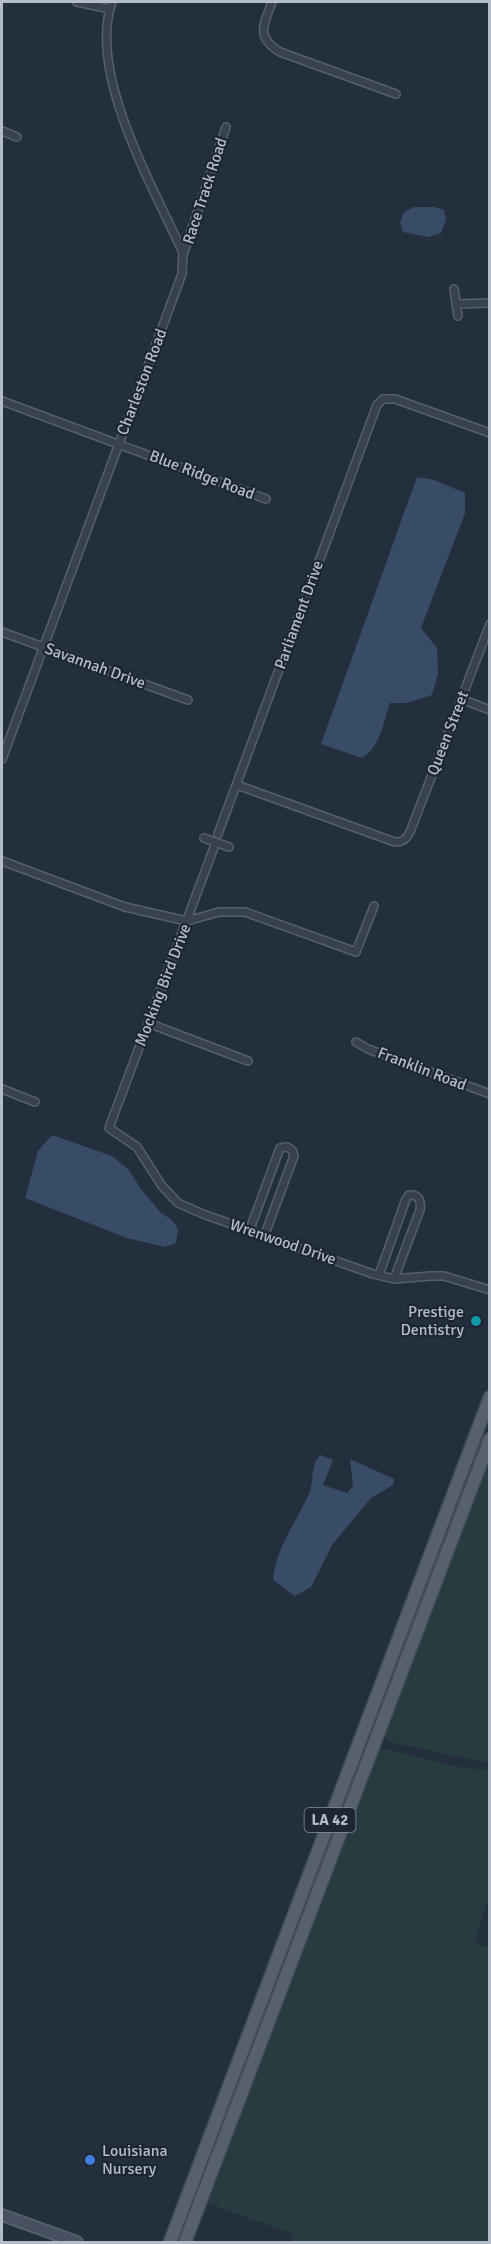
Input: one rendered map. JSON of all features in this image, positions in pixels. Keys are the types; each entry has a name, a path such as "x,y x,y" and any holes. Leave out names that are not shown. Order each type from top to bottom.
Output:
{"main road":[{"name":"LA 42","path":"170,2242 489,1397"},
{"path":"468,1497 471,1471 483,1440 479,1425"},
{"name":"LA 42","path":"185,2242 489,1439"}],"street":[{"path":"77,2 111,5 107,32 109,61 121,113 183,255"},
{"path":"272,2 263,35 269,45 280,52 396,94"},
{"name":"Race Track Road","path":"183,255 226,127"},
{"path":"2,131 17,137"},
{"name":"Charleston Road","path":"2,759 179,285 183,255"},
{"path":"454,289 458,316"},
{"path":"456,304 489,303"},
{"name":"Parliament Drive","path":"218,834 374,412 383,399 394,399 489,431"},
{"name":"Blue Ridge Road","path":"2,401 266,499"},
{"name":"Queen Street","path":"237,785 397,843 404,841 410,832 489,624"},
{"name":"Savannah Drive","path":"2,632 188,700"},
{"path":"461,699 489,710"},
{"path":"204,838 229,847"},
{"name":"Mocking Bird Drive","path":"109,1128 216,842"},
{"path":"2,861 125,907 187,921 219,912 245,912 356,952 374,906"},
{"path":"148,1023 248,1061"},
{"name":"Franklin Road","path":"356,1042 368,1049 489,1094"},
{"path":"2,1089 35,1101"},
{"name":"Wrenwood Drive","path":"109,1128 137,1147 162,1186 178,1203 203,1214 394,1279 444,1276 489,1290"},
{"path":"250,1229 280,1148 287,1147 292,1150 294,1156 265,1234"},
{"path":"379,1275 406,1199 409,1195 414,1194 421,1202 420,1210 394,1279"},
{"path":"2,2215 77,2242"}],"green space":[{"path":"489,1457 489,1763 389,1742 384,1736"},
{"path":"386,1749 459,1767 489,1770 489,1898 474,1942 489,1948 489,2242 291,2242 294,2234 208,2204 379,1752"}],"water":[{"path":"414,207 434,207 444,210 446,219 441,233 428,237 403,232 400,222 404,212"},
{"path":"417,477 434,480 465,493 465,513 421,628 437,648 438,674 432,695 407,703 390,703 377,741 362,758 321,744"},
{"path":"52,1135 112,1156 128,1169 160,1212 173,1221 178,1229 176,1243 165,1247 127,1238 25,1198 38,1151"},
{"path":"321,1455 333,1460 323,1485 347,1493 353,1486 350,1459 394,1479 393,1485 371,1498 332,1545 311,1587 295,1596 273,1580 275,1569 282,1547 309,1494 315,1463"}],"place":[{"name":"Prestige Dentistry","path":"476,1321"},
{"name":"Louisiana Nursery","path":"90,2160"}]}
